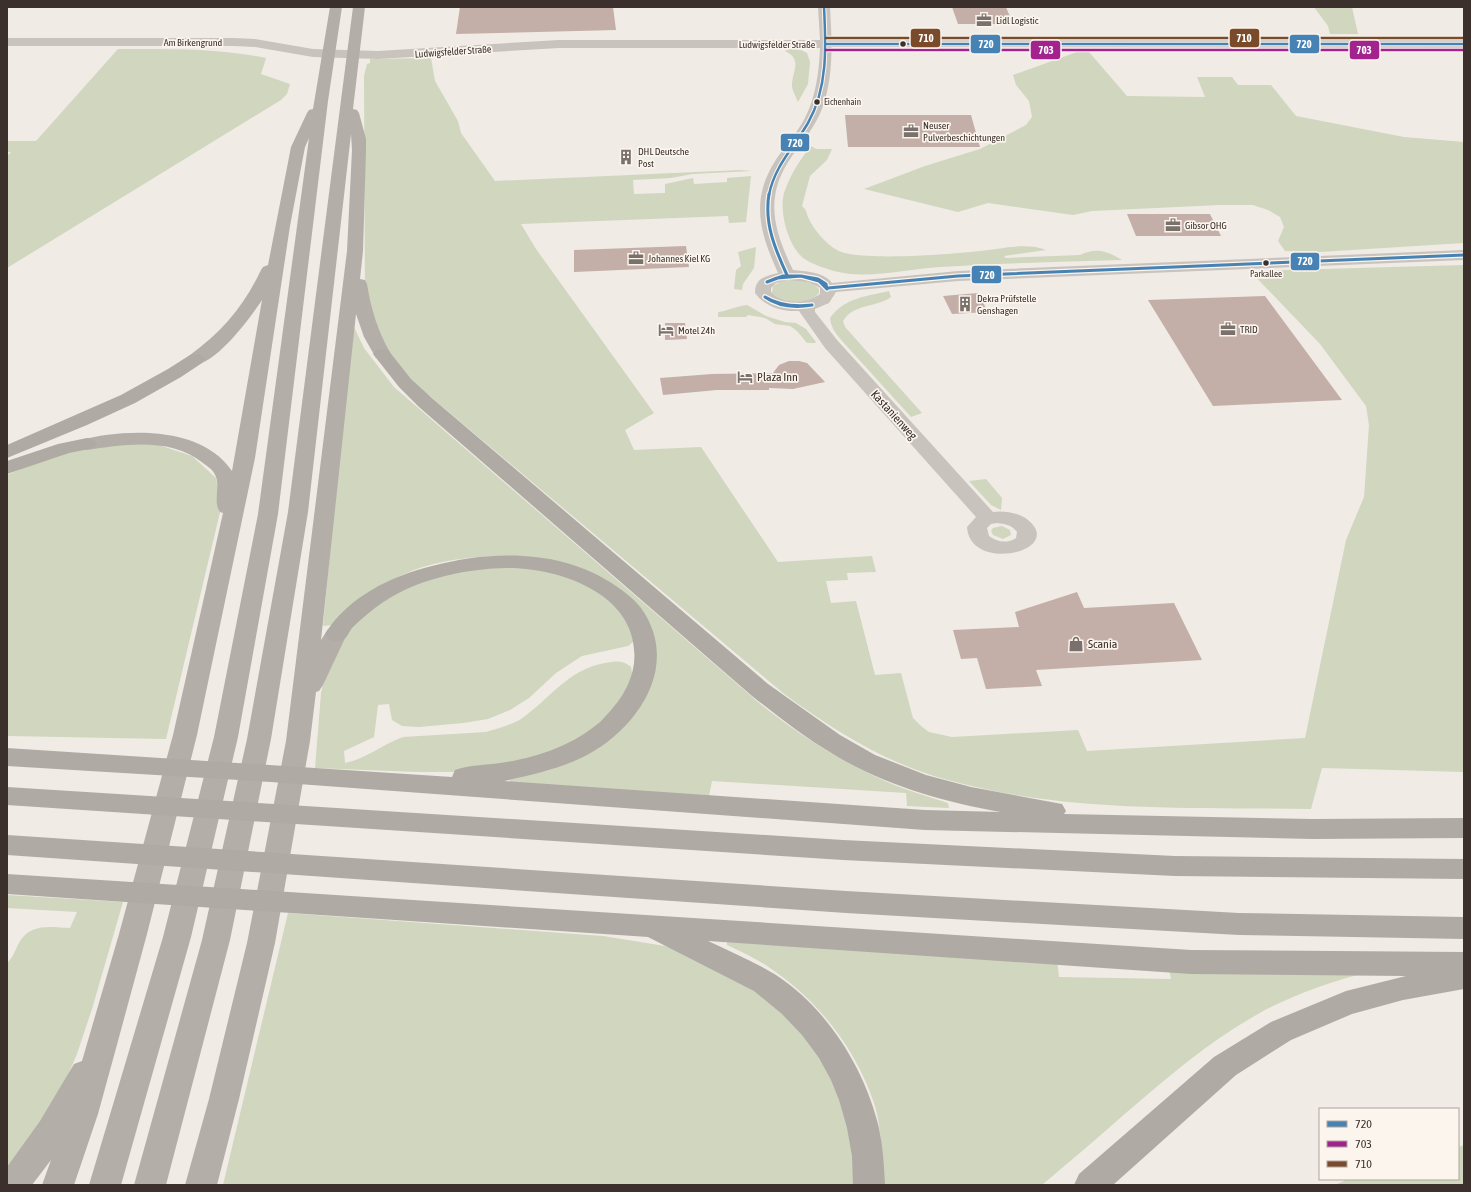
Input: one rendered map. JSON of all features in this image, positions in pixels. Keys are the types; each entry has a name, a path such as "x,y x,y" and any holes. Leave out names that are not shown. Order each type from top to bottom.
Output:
{"highway":[{"path":"105,1185 177,937 226,737 268,514 321,101 328,66 336,7"},
{"path":"150,1185 216,940 260,739 298,512 359,7"},
{"path":"201,1185 224,1100 261,943 298,742 355,251 359,139 349,98"},
{"path":"58,1185 82,1114 103,1041 186,735 245,458 282,226 298,147 311,117 321,101"},
{"path":"7,452 133,397 166,379 213,347 228,333 255,297 272,262 282,226"},
{"path":"355,251 361,305 366,323 382,354 405,383 592,547 760,690 800,721 843,748 885,770 921,783 976,799 1151,825"},
{"path":"7,468 65,448 125,439 159,439 188,446 210,457 224,473 227,492 228,541"},
{"path":"271,773 449,778 490,774 525,768 565,755 601,735 633,699 642,681 646,656 644,638 637,618 624,603 608,589 587,577 558,568 526,562 488,562 456,566 424,574 379,595 353,615 336,634 329,646 302,706"},
{"path":"7,757 271,773 925,820 1313,828 1464,828"},
{"path":"7,796 912,853 1175,866 1464,869"},
{"path":"7,845 838,902 1239,924 1464,928"},
{"path":"7,884 1191,962 1464,964"},
{"path":"7,889 127,892"},
{"path":"647,926 731,965 769,986 799,1010 825,1041 847,1080 862,1124 869,1166 869,1185"},
{"path":"1090,1185 1225,1066 1281,1031 1346,1003 1402,988 1464,977"},
{"path":"12,1185 44,1145 103,1041"}],"street":[{"path":"787,275 777,254 770,233 766,211 767,188 779,165 799,140 815,110 824,83 826,44 824,7"},
{"name":"Am Birkengrund","path":"7,42 234,42 262,44 313,53 378,55"},
{"name":"Ludwigsfelder Straße","path":"378,55 559,44 1464,44"},
{"path":"828,288 958,276 1464,255"},
{"path":"787,275 798,275 813,278 824,283 828,288 828,294 824,299 806,306 784,306 775,303 763,295 762,289 764,284 778,277 787,275"},
{"name":"Kastanienweg","path":"806,306 807,312 831,344 988,519"}],"green space":[{"path":"1314,7 1352,7 1358,34 1330,34 1328,26"},
{"path":"118,49 174,49 229,52 266,58 261,74 290,84 287,94 281,100 7,268 7,156 11,152 7,152 7,141 36,141"},
{"path":"788,49 799,49 807,53 810,62 808,84 798,102 792,87 795,62 794,58 785,51"},
{"path":"1077,52 1089,52 1127,96 1205,97 1197,77 1232,77 1238,85 1271,85 1296,116 1404,137 1464,142 1464,243 1320,252 1285,251 1278,241 1284,227 1280,217 1268,210 1253,205 1220,205 1092,211 1073,215 988,203 958,212 864,189 925,166 980,149 1026,125 1032,117 1029,101 1016,85 1013,75"},
{"path":"431,58 435,81 458,121 461,133 495,181 740,170 752,171 693,174 671,178 633,180 634,194 665,193 665,184 693,178 694,184 727,182 727,178 751,176 746,222 729,223 728,216 521,224 536,249 654,413 625,430 634,450 701,447 778,562 872,556 876,572 847,573 848,580 826,581 831,603 856,601 875,675 901,673 913,718 929,732 952,737 1078,730 1087,751 1305,738 1346,540 1364,497 1369,425 1366,406 1320,344 1250,271 1464,265 1464,772 1322,768 1311,809 1174,808 1083,803 993,791 925,773 904,765 861,744 841,733 802,707 783,693 418,386 387,351 365,297 364,76 367,64 370,63 370,59"},
{"path":"811,146 816,149 832,149 827,160 810,176 802,206 806,210 811,223 817,232 837,250 848,254 864,256 906,256 1030,246 1046,250 1004,256 1006,258 1080,255 1092,251 1102,251 1112,254 1122,260 927,268 873,274 847,273 822,267 803,258 793,245 786,228 783,209 784,193 789,180"},
{"path":"756,247 754,268 743,284 742,290 734,289 736,270 741,266 738,252"},
{"path":"797,279 811,282 819,289 819,293 809,301 796,302 783,299 772,293 773,286 782,281"},
{"path":"889,291 891,297 879,303 853,311 843,321 845,327 922,413 911,417 840,339 831,325 830,318 842,306 864,296"},
{"path":"747,305 766,316 785,322 796,323 806,329 816,342 807,343 797,331 790,326 775,324 765,318 748,315 746,317 718,317 718,312"},
{"path":"352,323 364,348 394,387 758,702 803,736 851,764 893,784 948,803 949,808 907,806 906,793 712,781 709,796 509,783 510,780 519,777 643,697 627,595 497,556 469,558 441,562 413,570 400,576 359,603 332,625 323,626"},
{"path":"116,444 156,444 192,456 216,478 221,508 166,739 7,736 7,475 40,461 76,449"},
{"path":"986,479 1002,498 1001,510 991,505 969,481"},
{"path":"1002,526 1010,530 1011,535 1003,539 993,535 991,531 993,528"},
{"path":"514,566 562,574 602,593 623,612 634,637 633,642 628,646 582,656 556,673 529,698 510,710 488,719 419,727 402,726 392,720 389,704 378,705 374,737 344,751 345,763 367,755 388,743 403,737 486,732 508,725 521,719 532,711 570,678 580,672 605,663 619,662 625,663 631,667 633,678 620,702 592,730 567,746 548,754 489,768 453,772 416,772 315,768 321,693 327,667 343,634 379,600 448,572"},
{"path":"7,895 123,902 92,1009 77,1054 58,1098 7,1170 7,963 13,956 20,941 30,931 42,927 70,928 77,912 7,908"},
{"path":"288,913 603,936 665,946 720,966 783,1009 832,1075 853,1147 854,1185 223,1185"},
{"path":"727,940 1057,959 1059,977 1171,979 1168,964 1368,972 1298,995 1271,1007 1240,1024 1207,1047 1158,1085 1042,1185 883,1185 880,1135 875,1106 858,1065 847,1046 820,1011 805,996 788,981 765,965 727,945"},
{"path":"1464,1145 1464,1185 1335,1185 1346,1180 1459,1180 1459,1147"}],"building":[{"path":"460,7 613,7 616,30 456,34"},
{"path":"952,7 1006,7 1013,24 958,24"},
{"name":"Neuser Pulverbeschichtungen","path":"845,115 971,115 980,147 848,147"},
{"name":"Gibsor OHG","path":"1127,214 1210,214 1221,236 1136,236"},
{"name":"Johannes Kiel KG","path":"686,246 689,267 574,272 574,250"},
{"name":"Dekra Prüfstelle Genshagen","path":"978,293 988,312 952,314 943,296"},
{"name":"TRID","path":"1265,296 1342,400 1213,406 1148,300"},
{"path":"665,323 685,323 687,339 665,340"},
{"name":"Plaza Inn","path":"789,361 807,363 825,382 793,389 769,388 769,390 717,390 663,395 660,378 712,374 773,373 779,365"},
{"name":"Scania","path":"1077,592 1084,608 1174,603 1202,660 1036,670 1042,686 986,689 977,658 961,659 953,630 1019,627 1015,612"}],"transit line":[{"name":"720","path":"787,275 774,245 770,231 767,202 775,173 809,122 819,97 825,59 824,7"},
{"name":"710","path":"826,38 1464,38"},
{"name":"720","path":"826,44 1464,44"},
{"name":"703","path":"826,50 1464,50"},
{"name":"720","path":"828,288 958,276 1464,255"},
{"name":"720","path":"767,282 783,276 801,276"},
{"name":"720","path":"767,282 777,278 801,276"},
{"name":"720","path":"801,276 818,279 826,284 827,289"},
{"name":"720","path":"801,276 819,281 827,289"},
{"name":"720","path":"765,297 776,303 787,306 812,305"},
{"name":"720","path":"765,297 770,301 781,305 799,307 812,305"}],"place":[{"name":"Lidl Logistic","path":"984,20"},
{"name":"Eichenhain","path":"817,102"},
{"name":"Neuser Pulverbeschichtungen","path":"911,131"},
{"name":"DHL Deutsche Post","path":"626,157"},
{"name":"Gibsor OHG","path":"1173,225"},
{"name":"Johannes Kiel KG","path":"636,258"},
{"name":"Parkallee","path":"1266,263"},
{"name":"Dekra Prüfstelle Genshagen","path":"965,304"},
{"name":"TRID","path":"1228,329"},
{"name":"Motel 24h","path":"666,330"},
{"name":"Plaza Inn","path":"745,377"},
{"name":"Scania","path":"1076,644"}]}
